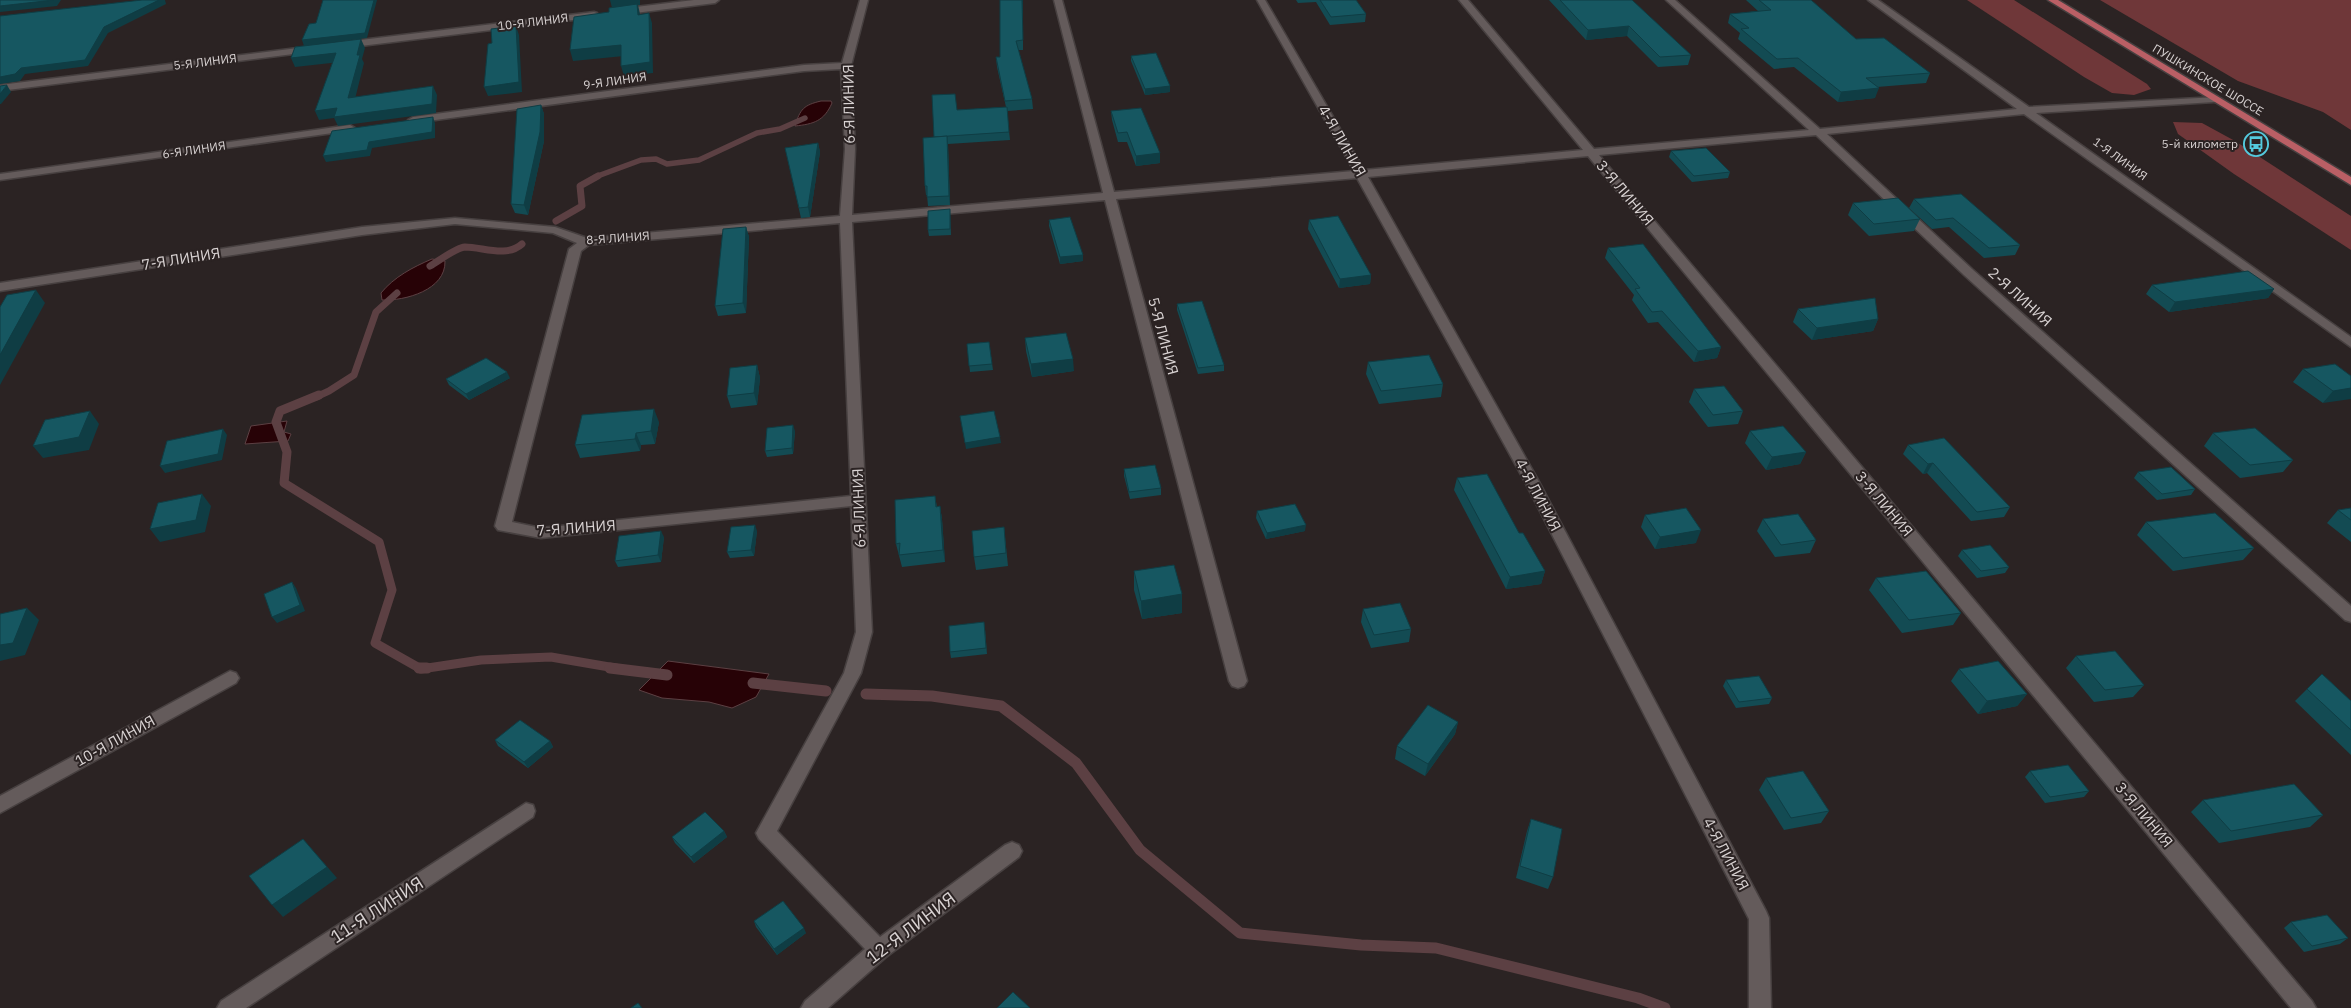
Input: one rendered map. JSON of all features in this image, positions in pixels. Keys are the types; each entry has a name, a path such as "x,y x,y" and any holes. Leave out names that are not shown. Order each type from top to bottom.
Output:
{"main road":[{"name":"ПУШКИНСКОЕ ШОССЕ","path":"2052,0 2351,182"}],"street":[{"name":"10-Я ЛИНИЯ","path":"411,37 715,0"},
{"name":"6-Я ЛИНИЯ","path":"864,0 846,66 850,149 846,218 864,632 852,674 766,833 879,950"},
{"name":"5-Я ЛИНИЯ","path":"1058,0 1238,681"},
{"name":"4-Я ЛИНИЯ","path":"1261,0 1361,174 1531,480 1759,918 1760,1008"},
{"name":"3-Я ЛИНИЯ","path":"1464,0 2305,1008"},
{"name":"2-Я ЛИНИЯ","path":"1670,0 1818,132 1968,272 2351,616"},
{"name":"1-Я ЛИНИЯ","path":"1872,0 2029,110 2351,343"},
{"name":"5-Я ЛИНИЯ","path":"0,88 411,37"},
{"name":"9-Я ЛИНИЯ","path":"398,122 804,68 846,66"},
{"name":"8-Я ЛИНИЯ","path":"362,231 455,221 555,230 586,242 1592,153 2029,110 2214,98"},
{"name":"6-Я ЛИНИЯ","path":"0,177 359,127"},
{"name":"7-Я ЛИНИЯ","path":"0,287 362,231"},
{"name":"7-Я ЛИНИЯ","path":"586,242 575,249 503,526 541,533 858,500"},
{"name":"10-Я ЛИНИЯ","path":"0,805 230,678"},
{"name":"11-Я ЛИНИЯ","path":"228,1008 526,811"},
{"name":"12-Я ЛИНИЯ","path":"812,1008 879,950 1012,851"}],"shaded area":[{"path":"1967,0 2014,0 2147,84 2151,89 2134,95 2112,93 2084,77"},
{"path":"2100,0 2351,0 2351,130 2323,112 2238,81"},
{"path":"821,101 831,101 832,103 822,118 813,123 795,126 799,115 807,106"},
{"path":"2173,122 2202,123 2235,141 2351,216 2351,250 2234,174 2178,134"},
{"path":"432,259 445,261 444,271 432,286 412,296 382,300 381,293 398,277"},
{"path":"287,421 284,432 291,434 288,441 245,444 251,426"},
{"path":"668,661 769,674 756,697 732,708 709,702 662,698 639,690"}],"building":[{"path":"0,0 54,0 0,6"},
{"path":"142,0 159,0 104,27 85,60 21,68 15,74 0,77 0,16"},
{"path":"323,0 374,0 365,33 302,40 309,24 316,23"},
{"path":"1000,0 1022,0 1023,40 1016,41 1032,99 1005,101 996,57 1000,57"},
{"path":"1320,0 1356,0 1366,14 1331,17"},
{"path":"1560,0 1632,0 1691,55 1660,57 1629,26 1588,30"},
{"path":"1759,0 1811,0 1856,39 1884,38 1930,73 1866,78 1879,88 1841,92 1798,58 1777,59 1741,29 1749,28 1730,14 1771,10"},
{"path":"637,4 638,15 649,13 650,62 621,66 621,45 570,50 574,17 609,12 609,8"},
{"path":"516,26 519,82 484,87 488,44 492,43 491,29"},
{"path":"361,39 357,55 360,55 348,98 433,86 432,104 334,117 337,108 315,111 336,53 291,58 295,47"},
{"path":"1156,53 1170,86 1145,89 1131,56"},
{"path":"7,85 0,94 0,86"},
{"path":"955,94 957,110 1007,107 1009,132 934,137 932,95"},
{"path":"541,105 540,132 524,205 511,204 517,109"},
{"path":"1141,108 1160,153 1136,156 1127,132 1118,133 1111,111"},
{"path":"433,117 432,132 369,142 367,150 323,156 332,131"},
{"path":"947,136 949,196 927,197 923,138"},
{"path":"818,143 808,207 799,208 785,148"},
{"path":"1706,148 1730,172 1694,176 1671,151"},
{"path":"1961,194 2020,245 1989,248 1953,218 1936,220 1914,199"},
{"path":"1898,198 1920,219 1874,224 1853,203"},
{"path":"950,209 950,229 928,230 928,211"},
{"path":"1338,216 1371,275 1340,279 1309,220"},
{"path":"1070,217 1083,255 1060,257 1049,220"},
{"path":"746,227 743,303 715,306 723,229"},
{"path":"1643,244 1721,347 1698,351 1662,311 1652,312 1635,289 1640,288 1608,248"},
{"path":"2248,271 2274,289 2175,302 2152,285"},
{"path":"36,290 0,355 0,307 7,295"},
{"path":"1875,298 1878,319 1817,328 1798,309"},
{"path":"1202,301 1224,365 1198,368 1177,304"},
{"path":"1066,333 1073,359 1031,364 1025,338"},
{"path":"989,342 992,364 969,366 967,344"},
{"path":"1429,355 1443,384 1381,391 1368,362"},
{"path":"486,358 507,372 466,394 446,379"},
{"path":"2335,364 2351,376 2351,388 2333,391 2303,369"},
{"path":"757,365 754,393 727,396 730,368"},
{"path":"1724,386 1743,411 1713,415 1694,389"},
{"path":"654,409 651,431 636,433 635,439 575,445 582,415"},
{"path":"90,411 79,437 33,446 45,420"},
{"path":"994,411 1000,437 965,443 960,416"},
{"path":"793,425 792,448 765,451 767,428"},
{"path":"1783,426 1806,452 1772,457 1750,431"},
{"path":"2255,428 2293,460 2250,465 2213,433"},
{"path":"223,429 218,454 160,466 167,441"},
{"path":"1944,438 2010,507 1977,512 1933,463 1928,464 1908,445"},
{"path":"1155,465 1161,488 1129,492 1124,469"},
{"path":"2171,467 2195,489 2162,494 2138,472"},
{"path":"1487,474 1519,533 1523,533 1545,571 1510,577 1457,478"},
{"path":"202,494 196,520 150,529 158,503"},
{"path":"935,496 936,507 940,506 943,550 899,555 900,543 896,544 895,500"},
{"path":"1295,504 1306,525 1267,533 1257,511"},
{"path":"1686,508 1701,530 1660,537 1645,515"},
{"path":"2351,508 2351,520 2338,510"},
{"path":"2215,513 2254,548 2183,558 2146,522"},
{"path":"1798,514 1816,540 1781,545 1763,519"},
{"path":"755,525 751,550 727,552 731,527"},
{"path":"1004,527 1006,553 974,557 972,531"},
{"path":"661,531 658,555 615,561 619,536"},
{"path":"1990,545 2009,567 1981,571 1962,550"},
{"path":"1174,565 1182,594 1141,601 1134,571"},
{"path":"1926,571 1961,613 1909,620 1876,578"},
{"path":"292,582 300,605 272,617 264,594"},
{"path":"1400,603 1411,629 1374,635 1363,609"},
{"path":"27,608 13,643 0,645 0,614"},
{"path":"984,622 986,648 950,652 949,626"},
{"path":"2115,651 2144,685 2105,690 2076,656"},
{"path":"1998,661 2027,694 1987,701 1959,669"},
{"path":"2322,674 2351,701 2351,730 2307,689"},
{"path":"1759,676 1772,698 1739,702 1726,680"},
{"path":"1428,705 1458,722 1428,764 1397,746"},
{"path":"520,720 550,741 524,762 495,740"},
{"path":"2068,765 2089,791 2050,797 2030,771"},
{"path":"1803,771 1829,811 1791,818 1766,778"},
{"path":"2294,784 2323,815 2231,831 2203,800"},
{"path":"705,812 724,831 691,857 672,837"},
{"path":"1531,819 1562,829 1553,877 1520,866"},
{"path":"303,839 327,867 272,905 249,876"},
{"path":"783,901 804,928 774,949 754,921"},
{"path":"2327,915 2348,938 2312,946 2291,922"},
{"path":"1013,992 1030,1008 997,1008"},
{"path":"638,1003 642,1008 631,1008"}],"waterway":[{"path":"595,177 641,160 656,159 667,164 699,160 757,133 780,129 805,118"},
{"path":"556,221 582,206 580,186 598,176"},
{"path":"430,266 452,252 465,247 502,251 516,248 522,244"},
{"path":"316,397 354,375 376,312 397,293"},
{"path":"319,395 280,411 276,422 287,452 284,483 379,542 392,590 375,643 419,668"},
{"path":"419,668 481,660 551,657 621,669"},
{"path":"419,668 427,668"},
{"path":"610,668 667,675"},
{"path":"753,683 826,691"},
{"path":"866,694 932,696 1001,706 1076,763 1140,850 1240,933 1361,945 1436,948 1638,998 1665,1008"}],"place":[{"name":"5-й километр","path":"2256,144"}]}
